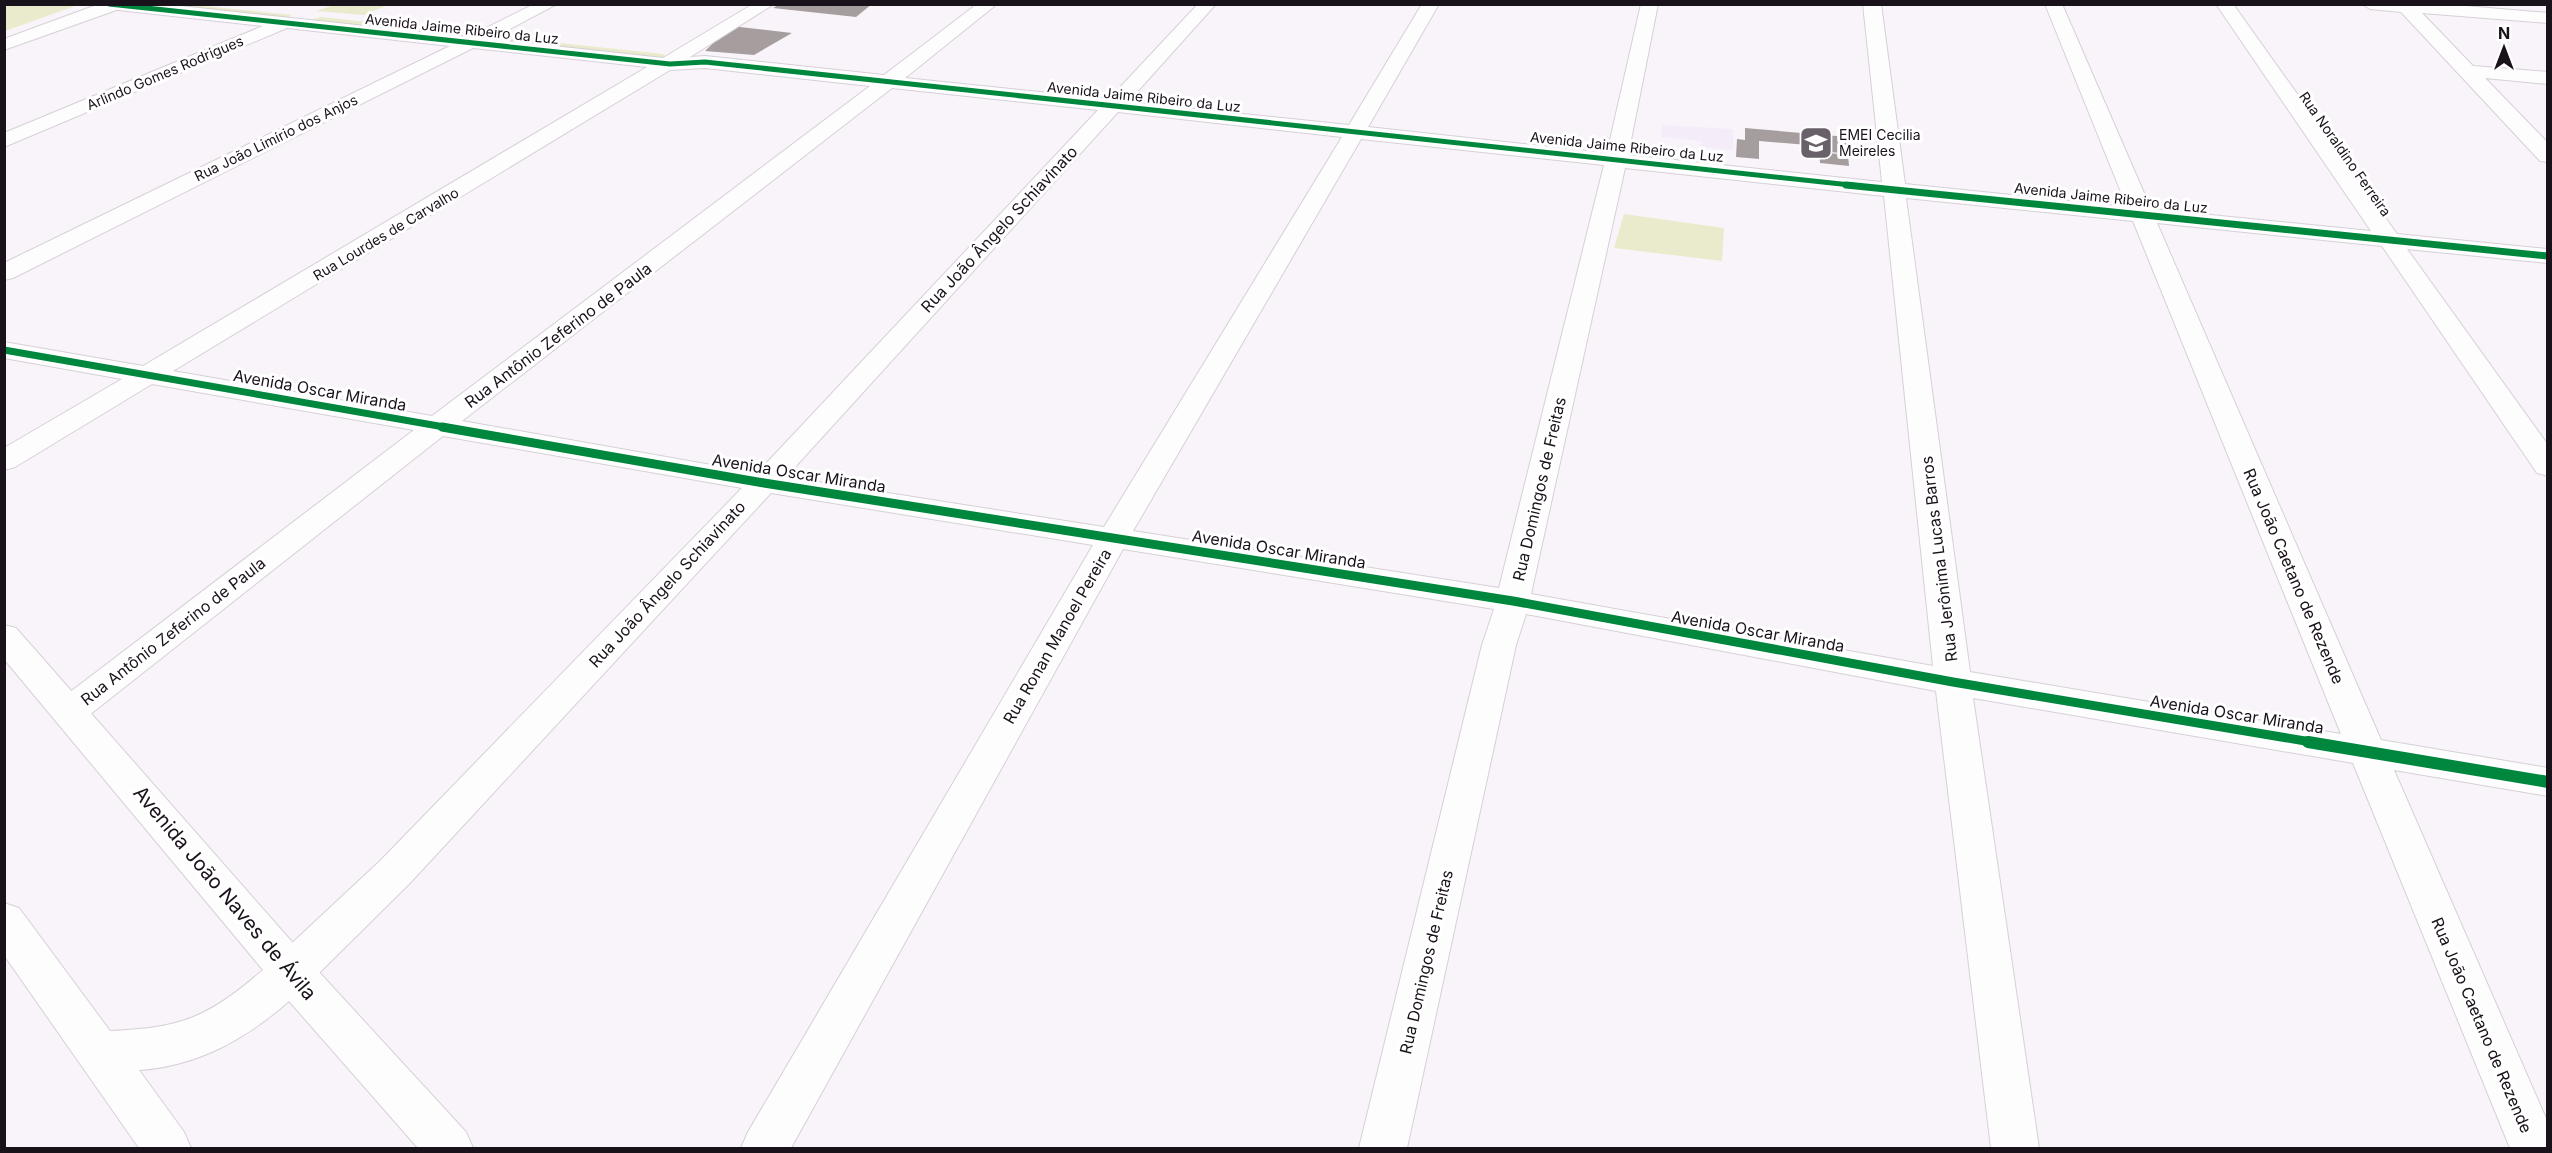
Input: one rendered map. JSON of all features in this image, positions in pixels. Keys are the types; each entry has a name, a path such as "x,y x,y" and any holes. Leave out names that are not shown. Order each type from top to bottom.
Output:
{"street":[{"path":"4,36 91,4"},
{"name":"Avenida Jaime Ribeiro da Luz","path":"109,4 467,44 687,60"},
{"name":"Avenida Jaime Ribeiro da Luz","path":"207,4 310,11 687,60 1112,107 2547,256"},
{"name":"Rua João Limírio dos Anjos","path":"4,273 549,4"},
{"name":"Rua Lourdes de Carvalho","path":"4,461 687,60 766,4"},
{"name":"Rua Antônio Zeferino de Paula","path":"70,711 989,4"},
{"name":"Rua João Ângelo Schiavinato","path":"99,1052 159,1048 189,1041 223,1026 247,1011 291,972 395,872 764,483 1208,4"},
{"name":"Rua Ronan Manoel Pereira","path":"765,1149 1113,538 1431,4"},
{"name":"Rua Domingos de Freitas","path":"1383,1149 1499,645 1513,601 1650,4"},
{"name":"Rua Jerônima Lucas Barros","path":"1872,4 1953,682 2014,1149"},
{"name":"Rua João Caetano de Rezende","path":"2053,4 2534,1149"},
{"name":"Rua Noraldino Ferreira","path":"2224,4 2547,467"},
{"path":"2370,4 2547,18"},
{"path":"2532,4 2547,18"},
{"path":"4,45 116,5"},
{"path":"2406,8 2547,156"},
{"name":"Arlindo Gomes Rodrigues","path":"4,141 310,11"},
{"path":"2465,71 2547,78"},
{"name":"Avenida Oscar Miranda","path":"4,350 764,483 1513,601 1953,682 2547,782"},
{"name":"Avenida João Naves de Ávila","path":"4,636 291,972 449,1149"},
{"path":"4,920 166,1149"}],"shaded area":[{"path":"1662,125 1733,129 1733,150 1701,147 1701,141 1661,137"}],"green space":[{"path":"5,4 78,4 78,5 5,31"},
{"path":"140,5 194,5 292,15 284,19"},
{"path":"334,5 388,5 364,15 316,11"},
{"path":"321,17 473,35 466,38 307,21"},
{"path":"504,37 663,54 666,57 660,60 492,39"},
{"path":"1624,214 1724,228 1722,261 1614,248"}],"building":[{"path":"780,4 872,4 856,17 773,8"},
{"path":"731,26 792,33 754,55 705,51"},
{"name":"EMEI Cecilia Meireles","path":"1745,128 1848,137 1850,154 1821,151 1820,146 1759,141 1759,159 1736,157 1737,139 1745,140"},
{"name":"EMEI Cecilia Meireles","path":"1819,152 1848,155 1849,166 1820,163"}],"cycle path":[{"path":"109,4 670,64 705,62 1894,190 2548,256"},
{"path":"4,350 764,483 1513,601 1953,682 2548,782"}],"place":[{"name":"EMEI Cecilia Meireles","path":"1816,143"}]}
